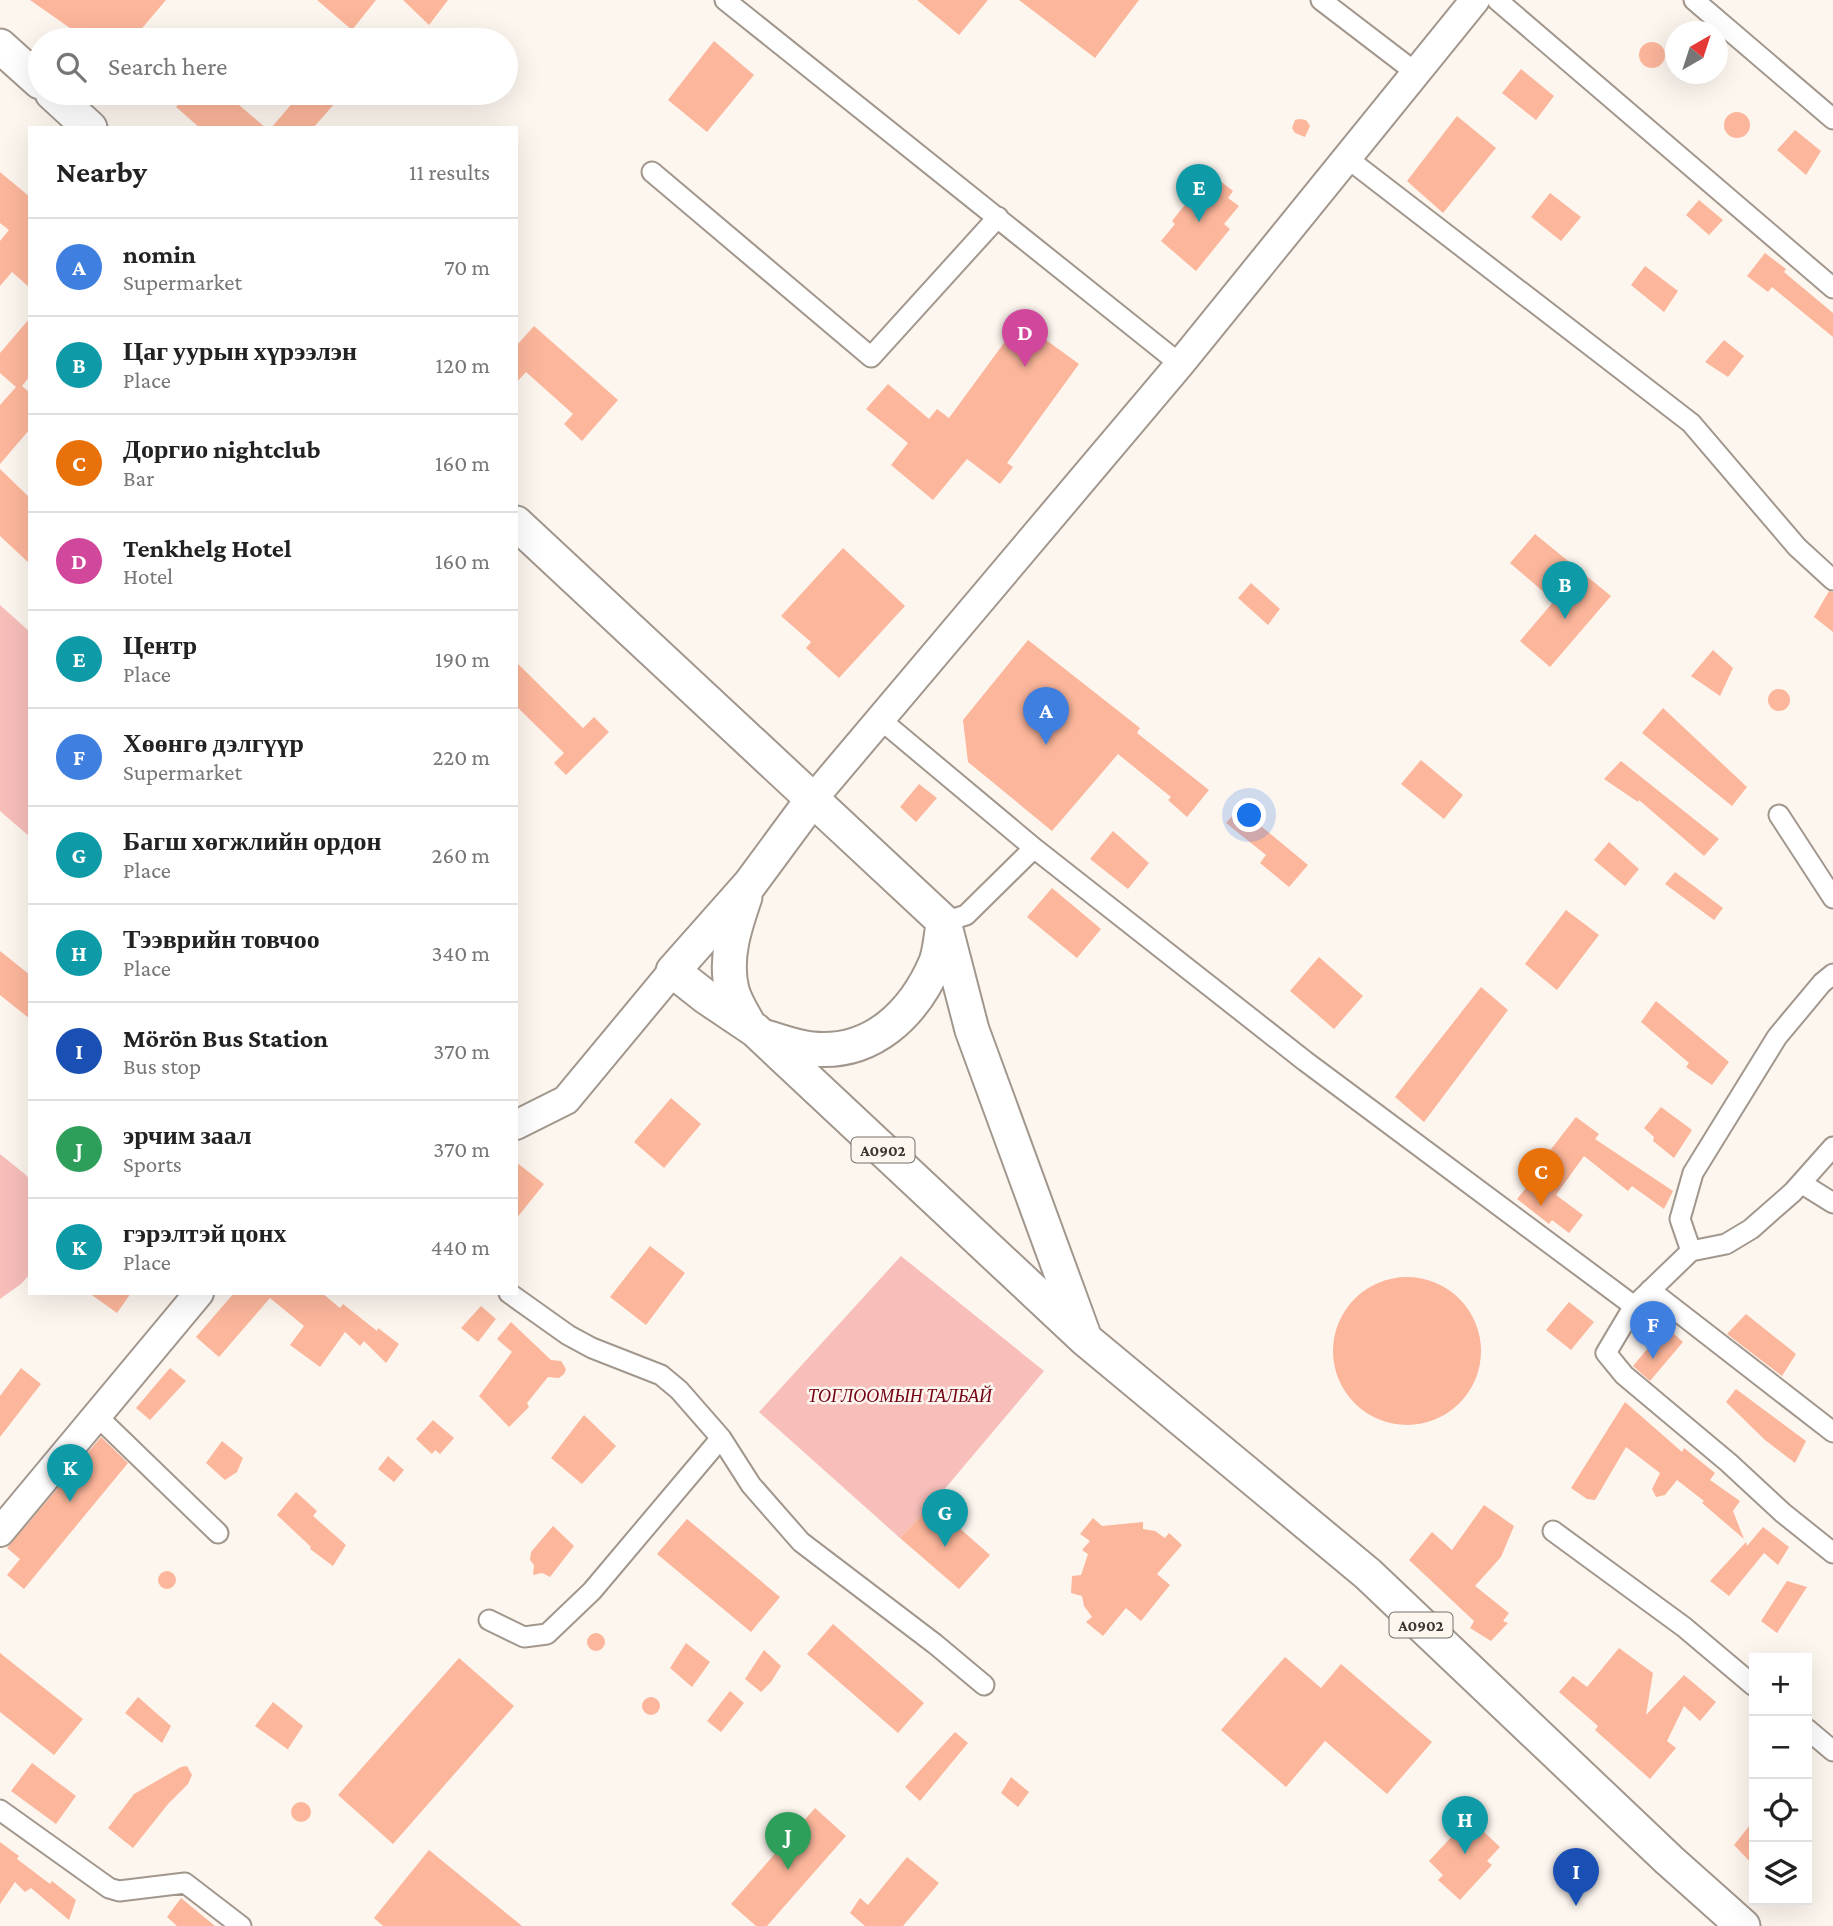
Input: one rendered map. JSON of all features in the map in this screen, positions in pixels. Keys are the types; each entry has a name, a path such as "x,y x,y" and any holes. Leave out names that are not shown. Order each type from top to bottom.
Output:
{"highway":[{"path":"0,46 28,71"},
{"path":"65,105 88,126"},
{"path":"518,525 944,922 972,1030 1085,1339"},
{"path":"673,971 750,884 812,800"},
{"path":"750,884 732,935 732,989 755,1031 812,1049 852,1047 880,1035 898,1020 925,982 937,959 944,922"},
{"name":"A0902","path":"673,971 706,998 755,1031 1085,1339 1368,1574 1678,1868 1743,1926"}],"main road":[{"path":"812,800 1180,364 1475,0"},
{"path":"518,1124 566,1100 673,971"},
{"path":"0,1532 197,1295"}],"street":[{"path":"725,0 1180,364"},
{"path":"1321,0 1415,72"},
{"path":"1497,0 1833,288"},
{"path":"1694,0 1833,119"},
{"path":"1347,158 1691,423 1797,547 1833,580"},
{"path":"652,172 871,357 998,217"},
{"path":"881,720 1034,848 1305,1061 1634,1306"},
{"path":"1779,815 1833,898"},
{"path":"944,922 967,915 1034,848"},
{"path":"1691,1251 1680,1219 1693,1173 1777,1037 1822,983 1833,974"},
{"path":"1833,1147 1801,1183 1751,1229 1727,1244 1691,1251 1634,1306 1606,1353 1624,1375 1833,1553"},
{"path":"1801,1183 1833,1203"},
{"path":"1650,1290 1833,1432"},
{"path":"512,1295 568,1335 592,1348 661,1375 679,1390 721,1438 751,1485 801,1542 984,1685"},
{"path":"97,1416 218,1533"},
{"path":"489,1620 524,1637 547,1634 592,1591 721,1438"},
{"path":"1553,1531 1684,1628 1749,1682"},
{"path":"1812,1733 1833,1751"},
{"path":"0,1810 109,1888 119,1891 185,1883 241,1926"}],"green space":[{"path":"0,605 28,630 28,835 0,811"},
{"path":"0,1154 28,1178 28,1276 0,1299"},
{"name":"ТОГЛООМЫН ТАЛБАЙ","path":"901,1256 1044,1371 900,1538 759,1412"}],"building":[{"path":"30,0 166,0 142,28 70,28"},
{"path":"317,0 376,0 354,28 350,28"},
{"path":"403,0 448,0 429,25"},
{"path":"917,0 988,0 959,35"},
{"path":"1019,0 1139,0 1095,58"},
{"path":"714,41 754,75 707,132 668,100"},
{"path":"1647,43 1657,43 1664,50 1664,60 1657,67 1647,67 1640,60 1640,50"},
{"path":"1521,69 1554,96 1536,120 1502,93"},
{"path":"239,105 264,126 198,126 176,107"},
{"path":"291,105 333,105 315,126 273,126"},
{"path":"1737,112 1746,116 1750,125 1746,134 1737,138 1728,134 1724,125 1728,116"},
{"path":"1457,116 1496,148 1443,213 1407,181"},
{"path":"1295,120 1306,120 1310,126 1305,137 1295,133 1292,128"},
{"path":"1795,130 1821,151 1806,175 1777,150"},
{"path":"0,172 28,195 28,286 12,272 0,286 0,241 9,230 0,223"},
{"path":"1210,173 1233,191 1228,198 1239,206 1224,224 1230,229 1196,271 1161,241 1175,224 1172,221"},
{"path":"1550,193 1581,217 1561,241 1531,217"},
{"path":"1699,200 1723,220 1709,235 1686,215"},
{"path":"1765,253 1833,313 1833,337 1772,287 1768,292 1747,276"},
{"path":"1645,266 1678,291 1664,312 1631,285"},
{"path":"28,320 28,378 22,386 28,391 28,431 0,464 0,405 16,387 0,373 0,353"},
{"path":"1020,321 1079,364 1007,463 1013,467 1000,484 967,459 933,500 891,465 908,443 866,409 888,384 929,419 937,409 949,418"},
{"path":"534,326 618,400 582,441 564,424 573,414 526,372 518,381 518,344"},
{"path":"1724,340 1744,356 1728,377 1705,362"},
{"path":"0,469 28,496 28,562 0,536"},
{"path":"1535,534 1611,596 1550,667 1520,641 1554,601 1510,563"},
{"path":"843,548 905,606 839,678 806,648 811,642 781,616"},
{"path":"1251,583 1280,609 1268,625 1238,598"},
{"path":"1829,591 1833,592 1833,632 1814,617"},
{"path":"1028,640 1140,728 1137,733 1209,790 1187,817 1168,800 1171,797 1118,754 1052,831 968,762 963,720"},
{"path":"1713,650 1733,668 1720,696 1691,676"},
{"path":"518,664 583,728 594,717 609,732 566,775 554,763 564,753 518,708"},
{"path":"1779,689 1787,692 1790,700 1787,708 1779,711 1771,708 1768,700 1771,692"},
{"path":"1663,708 1747,787 1732,806 1642,733"},
{"path":"1421,760 1463,795 1444,819 1401,784"},
{"path":"1621,761 1719,839 1704,856 1639,800 1638,802 1604,779"},
{"path":"919,784 937,798 916,822 900,807"},
{"path":"1239,808 1308,865 1289,887 1260,863 1266,855 1226,823"},
{"path":"1113,831 1149,863 1128,889 1090,859"},
{"path":"1609,842 1639,869 1625,886 1594,860"},
{"path":"1675,872 1723,908 1714,920 1665,884"},
{"path":"1052,888 1101,929 1077,958 1027,917"},
{"path":"1566,910 1599,935 1557,990 1525,964"},
{"path":"0,951 28,973 28,1017 0,995"},
{"path":"1319,957 1363,996 1334,1029 1290,991"},
{"path":"1481,987 1508,1010 1424,1122 1395,1097"},
{"path":"1656,1001 1729,1062 1712,1085 1686,1067 1689,1063 1641,1022"},
{"path":"671,1098 701,1124 664,1168 634,1142"},
{"path":"1661,1107 1692,1130 1674,1158 1653,1141 1654,1137 1644,1128"},
{"path":"1576,1117 1599,1134 1595,1139 1673,1191 1664,1209 1632,1186 1628,1191 1584,1156 1556,1195 1583,1215 1569,1233 1552,1220 1549,1224 1517,1199 1534,1178 1531,1175"},
{"path":"518,1164 544,1184 518,1216"},
{"path":"650,1246 685,1273 646,1325 610,1297"},
{"path":"1407,1277 1435,1283 1459,1299 1475,1323 1481,1351 1475,1379 1459,1403 1435,1419 1407,1425 1379,1419 1355,1403 1339,1379 1333,1351 1339,1323 1355,1299 1379,1283"},
{"path":"92,1295 130,1295 117,1313"},
{"path":"232,1295 324,1295 340,1308 343,1304 377,1331 378,1328 399,1344 386,1363 364,1341 360,1346 345,1332 320,1367 290,1345 304,1326 270,1298 219,1357 196,1337"},
{"path":"1569,1302 1594,1322 1571,1350 1546,1330"},
{"path":"481,1306 496,1319 478,1342 461,1328"},
{"path":"1746,1314 1796,1354 1782,1376 1727,1334"},
{"path":"511,1322 551,1360 561,1361 566,1369 559,1378 548,1377 527,1403 529,1407 509,1427 479,1396 512,1352 497,1339"},
{"path":"1663,1324 1683,1342 1650,1381 1633,1366 1648,1348 1645,1345"},
{"path":"21,1368 41,1384 0,1437 0,1396"},
{"path":"170,1368 186,1381 150,1420 136,1408"},
{"path":"1736,1389 1806,1441 1795,1463 1765,1440 1726,1402"},
{"path":"1625,1402 1682,1452 1684,1448 1715,1473 1710,1480 1740,1501 1733,1511 1744,1539 1677,1480 1665,1495 1656,1497 1652,1489 1660,1473 1626,1447 1595,1500 1587,1499 1571,1488"},
{"path":"584,1415 616,1446 582,1484 551,1458"},
{"path":"433,1420 454,1438 440,1454 435,1450 432,1454 416,1439"},
{"path":"101,1437 128,1463 24,1589 7,1575 20,1559 7,1548"},
{"path":"222,1441 243,1458 237,1472 225,1480 206,1463"},
{"path":"388,1456 404,1470 394,1482 378,1469"},
{"path":"296,1492 317,1511 313,1516 346,1545 333,1566 310,1549 311,1547 277,1515"},
{"path":"932,1504 990,1555 959,1589 900,1538"},
{"path":"1484,1505 1514,1526 1501,1557 1475,1586 1509,1613 1503,1621 1508,1623 1491,1641 1470,1628 1474,1621 1409,1560 1432,1532 1452,1550"},
{"path":"1093,1518 1102,1526 1143,1522 1143,1529 1155,1531 1165,1538 1169,1533 1182,1545 1157,1574 1170,1585 1141,1621 1126,1608 1103,1636 1086,1622 1092,1617 1084,1606 1082,1596 1071,1593 1072,1576 1081,1575 1088,1554 1082,1550 1090,1541 1080,1534"},
{"path":"687,1519 780,1597 751,1632 657,1554"},
{"path":"553,1526 574,1546 550,1577 542,1573 533,1575 531,1552"},
{"path":"1763,1527 1789,1547 1778,1565 1764,1553 1729,1596 1710,1581"},
{"path":"167,1571 173,1574 176,1580 173,1586 167,1589 161,1586 158,1580 161,1574"},
{"path":"1787,1581 1807,1587 1777,1633 1761,1621"},
{"path":"833,1624 924,1703 898,1733 807,1654"},
{"path":"596,1633 602,1636 605,1642 602,1648 596,1651 590,1648 587,1642 590,1636"},
{"path":"686,1643 710,1662 692,1687 670,1668"},
{"path":"1619,1648 1653,1673 1646,1715 1684,1675 1716,1702 1700,1721 1684,1706 1667,1741 1676,1748 1650,1779 1595,1730 1598,1726 1559,1692 1573,1676 1587,1687"},
{"path":"764,1650 781,1666 761,1692 745,1679"},
{"path":"0,1653 83,1719 54,1755 0,1712"},
{"path":"1285,1657 1321,1688 1341,1664 1432,1742 1387,1794 1325,1741 1286,1787 1221,1730"},
{"path":"459,1658 514,1706 393,1844 338,1795"},
{"path":"730,1691 744,1703 721,1732 707,1721"},
{"path":"138,1697 171,1726 162,1743 125,1713"},
{"path":"651,1697 657,1700 660,1706 657,1712 651,1715 645,1712 642,1706 645,1700"},
{"path":"273,1702 303,1726 288,1749 290,1751 255,1726"},
{"path":"955,1732 968,1743 920,1801 905,1787"},
{"path":"32,1763 76,1796 56,1824 11,1791"},
{"path":"187,1766 192,1775 188,1784 168,1804 133,1848 108,1828 134,1794"},
{"path":"1011,1777 1029,1792 1018,1807 1001,1793"},
{"path":"301,1802 308,1805 311,1812 308,1819 301,1822 294,1819 291,1812 294,1805"},
{"path":"815,1808 846,1836 767,1926 756,1926 731,1904"},
{"path":"1469,1818 1500,1847 1487,1861 1492,1865 1460,1900 1438,1880 1443,1875 1429,1861"},
{"path":"1749,1826 1749,1861 1734,1845"},
{"path":"0,1842 19,1856 17,1859 76,1900 69,1920 31,1888 25,1892 15,1882 0,1904"},
{"path":"429,1850 522,1926 383,1926 374,1918"},
{"path":"907,1857 939,1883 903,1926 865,1926 850,1913 860,1898 868,1905"},
{"path":"181,1898 215,1926 177,1926 167,1917"}],"place":[{"name":"Центр","path":"1199,222"},
{"name":"Tenkhelg Hotel","path":"1025,367"},
{"name":"Цаг уурын хүрээлэн","path":"1565,619"},
{"name":"nomin","path":"1046,745"},
{"name":"Доргио nightclub","path":"1541,1206"},
{"name":"Хөөнгө дэлгүүр","path":"1653,1359"},
{"name":"гэрэлтэй цонх","path":"70,1502"},
{"name":"Багш хөгжлийн ордон","path":"945,1547"},
{"name":"Тээврийн товчоо","path":"1465,1854"},
{"name":"эрчим заал","path":"788,1870"},
{"name":"Mörön Bus Station","path":"1576,1906"}]}
